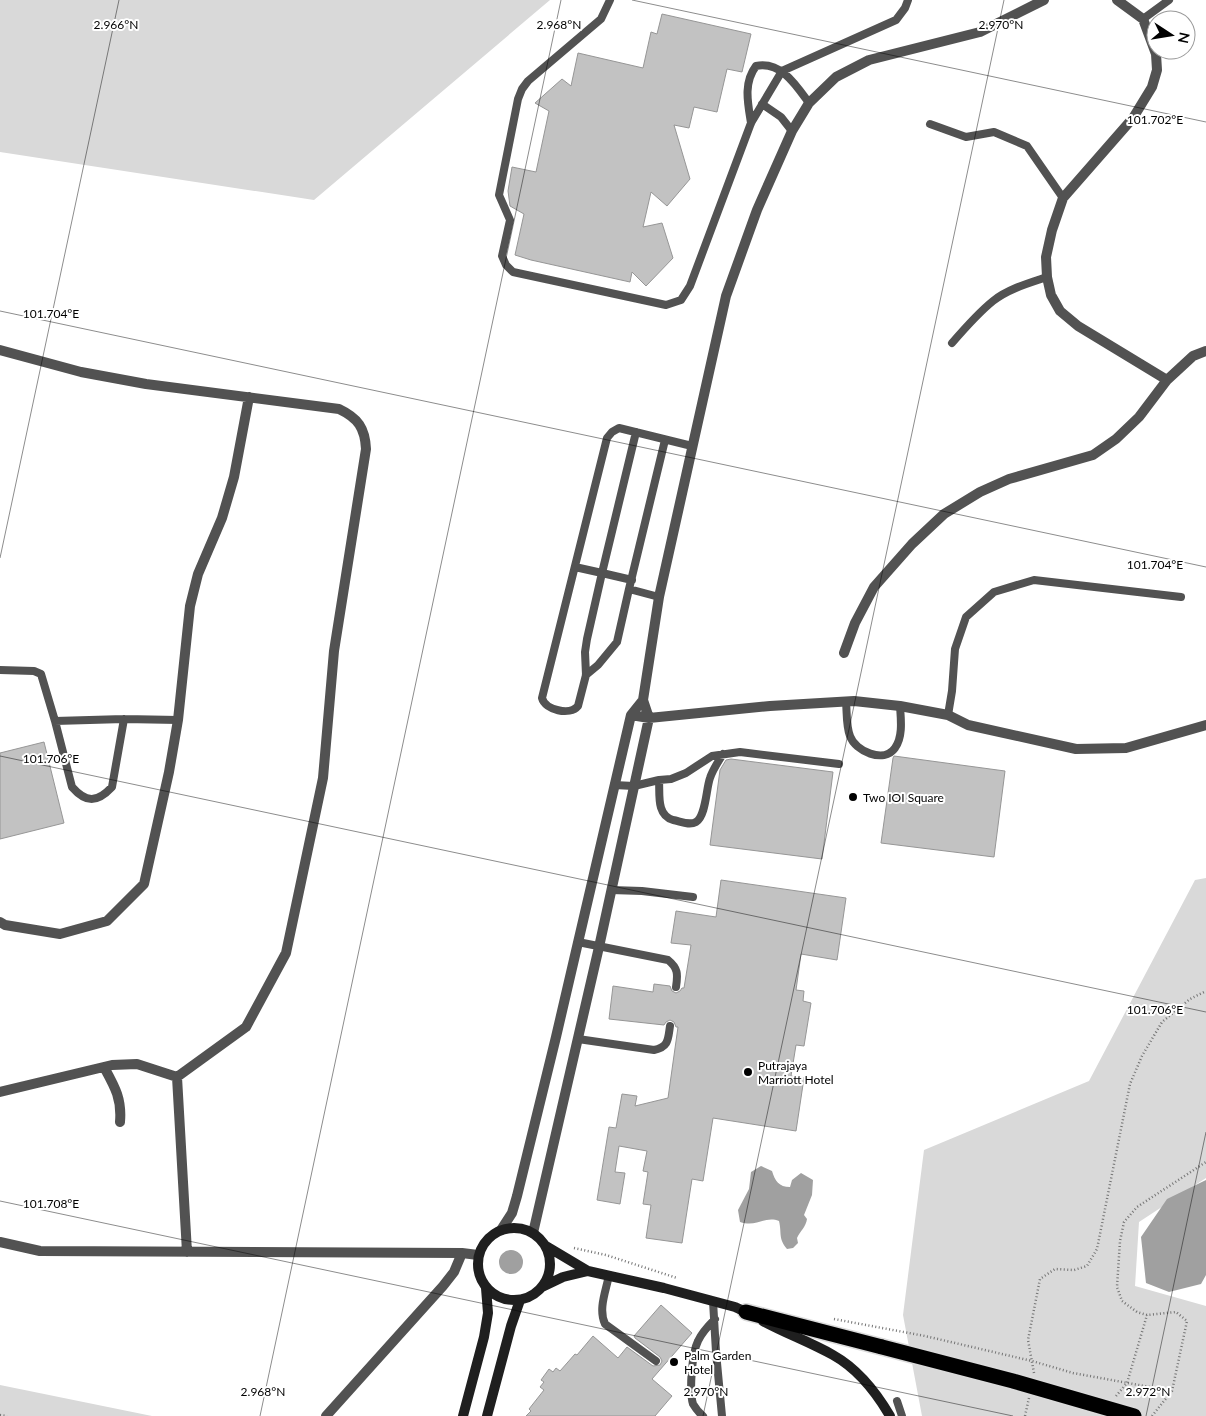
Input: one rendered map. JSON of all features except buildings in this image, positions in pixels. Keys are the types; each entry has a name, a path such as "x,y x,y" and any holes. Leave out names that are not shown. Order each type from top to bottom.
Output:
{"highway":[{"path":"746,1312 1013,1381 1134,1416"}],"street":[{"path":"533,1233 599,947 649,718 643,700 659,597 692,446 726,296 757,210 792,131 809,103 836,77 869,60 980,32 1044,0"},
{"path":"1117,0 1143,19 1156,54 1156,70 1152,86 1133,118 1063,198 1052,230 1046,257 1047,278 1051,295 1060,311 1078,326 1167,380"},
{"path":"0,350 81,372 146,384 339,409 351,415 359,424 365,437 366,449 334,651 323,778 286,953 246,1027 177,1077"},
{"path":"844,653 855,623 874,587 912,544 944,514 980,492 1010,479 1093,455 1116,439 1139,417 1167,380 1193,356 1206,351"},
{"path":"0,922 5,926 60,934 107,921 144,884 169,772 178,720 190,606 198,574 222,518 234,477 249,397"},
{"path":"501,1230 512,1213 517,1196 631,715 643,700"},
{"path":"631,715 649,718 770,706 854,701 900,706 948,715 968,725 1076,749 1126,748 1206,725"},
{"path":"0,1092 104,1067 137,1064 177,1077"},
{"path":"104,1067 119,1097 121,1105 120,1122"},
{"path":"177,1077 187,1252"},
{"path":"464,1416 484,1337 488,1313 486,1288 478,1273 478,1256 483,1245 491,1236 501,1230 517,1228 533,1233 546,1246 588,1271 714,1301 746,1312 834,1355 860,1375 877,1395 890,1416"},
{"path":"0,1242 40,1250 462,1253 478,1256"},
{"path":"542,1287 548,1276 550,1262 546,1246"},
{"path":"326,1416 443,1286 454,1272 462,1253"},
{"path":"486,1288 502,1299 520,1300 528,1298 542,1287 563,1278 588,1271"},
{"path":"489,1412 520,1300"}],"lane":[{"path":"610,0 601,19 528,81 518,98 499,195 510,220 502,256 506,265 513,272 666,305 681,300 690,286 751,123 782,71 896,20 905,8 908,0"},
{"path":"1143,19 1169,0"},
{"path":"751,123 746,96 751,72 756,66 765,64 782,71 797,86 809,103"},
{"path":"762,104 781,117 792,131"},
{"path":"930,124 966,137 994,132 1027,146 1063,198"},
{"path":"952,343 994,300 1024,284 1047,278"},
{"path":"636,432 587,639 585,652 586,675 578,706 570,712 547,707 542,698 607,438 619,428 636,432 665,440 692,446"},
{"path":"586,675 598,665 617,642 665,440"},
{"path":"575,567 632,580"},
{"path":"948,715 955,649 966,617 994,592 1034,580 1181,597"},
{"path":"630,589 659,597"},
{"path":"0,670 34,671 40,674 55,721 72,787 79,795 86,799 97,798 112,787 124,719"},
{"path":"846,702 850,736 856,746 878,756 888,754 895,748 900,737 900,706"},
{"path":"55,721 178,720"},
{"path":"614,785 634,786 671,779 686,773 712,756 740,752 839,764"},
{"path":"659,780 660,805 662,812 667,818 690,824 698,821 702,815 710,778 724,754"},
{"path":"611,890 642,891 693,897"},
{"path":"578,942 668,960 676,966 678,974 676,987"},
{"path":"578,1039 654,1050 662,1048 667,1041 670,1026"},
{"path":"609,1275 602,1307 602,1317 605,1324 656,1362"},
{"path":"714,1301 716,1352 722,1416"},
{"path":"703,1416 697,1412 692,1402 694,1360 697,1343 704,1330 715,1319"},
{"path":"897,1401 902,1416"}],"path":[{"path":"1032,1381 1034,1372 1028,1340 1040,1279 1055,1270 1074,1270 1087,1266 1097,1248 1130,1084 1142,1056 1162,1022 1190,999 1206,991"},
{"path":"1152,1416 1172,1391 1187,1321 1176,1312 1147,1315 1137,1312 1122,1301 1117,1287 1120,1241 1124,1222 1137,1207 1206,1162"},
{"path":"570,1247 606,1255 681,1280"},
{"path":"1114,1398 1127,1383 1147,1315"},
{"path":"834,1319 926,1336 1032,1361 1074,1374 1172,1391"},
{"path":"1025,1416 1030,1390"},
{"path":"0,1415 7,1416"}],"shaded area":[{"path":"0,0 550,0 314,200 0,152"},
{"path":"1206,878 1206,1178 1139,1222 1135,1286 1206,1306 1206,1416 922,1416 903,1315 924,1150 1089,1081 1195,880"},
{"path":"761,1166 772,1171 776,1180 783,1186 790,1187 792,1180 801,1173 813,1180 812,1195 804,1215 807,1219 797,1238 798,1243 793,1248 787,1249 782,1242 779,1221 769,1219 751,1224 740,1222 738,1210 749,1189 751,1172"},
{"path":"1206,1180 1206,1275 1201,1284 1169,1292 1146,1283 1141,1237 1167,1199"},
{"path":"511,1250 519,1254 523,1262 519,1270 511,1274 503,1270 499,1262 503,1254"},
{"path":"0,1385 152,1416 0,1416"}],"place":[{"name":"Two IOI Square","path":"853,797"},
{"name":"Putrajaya Marriott Hotel","path":"748,1072"},
{"name":"Palm Garden Hotel","path":"674,1362"}]}
